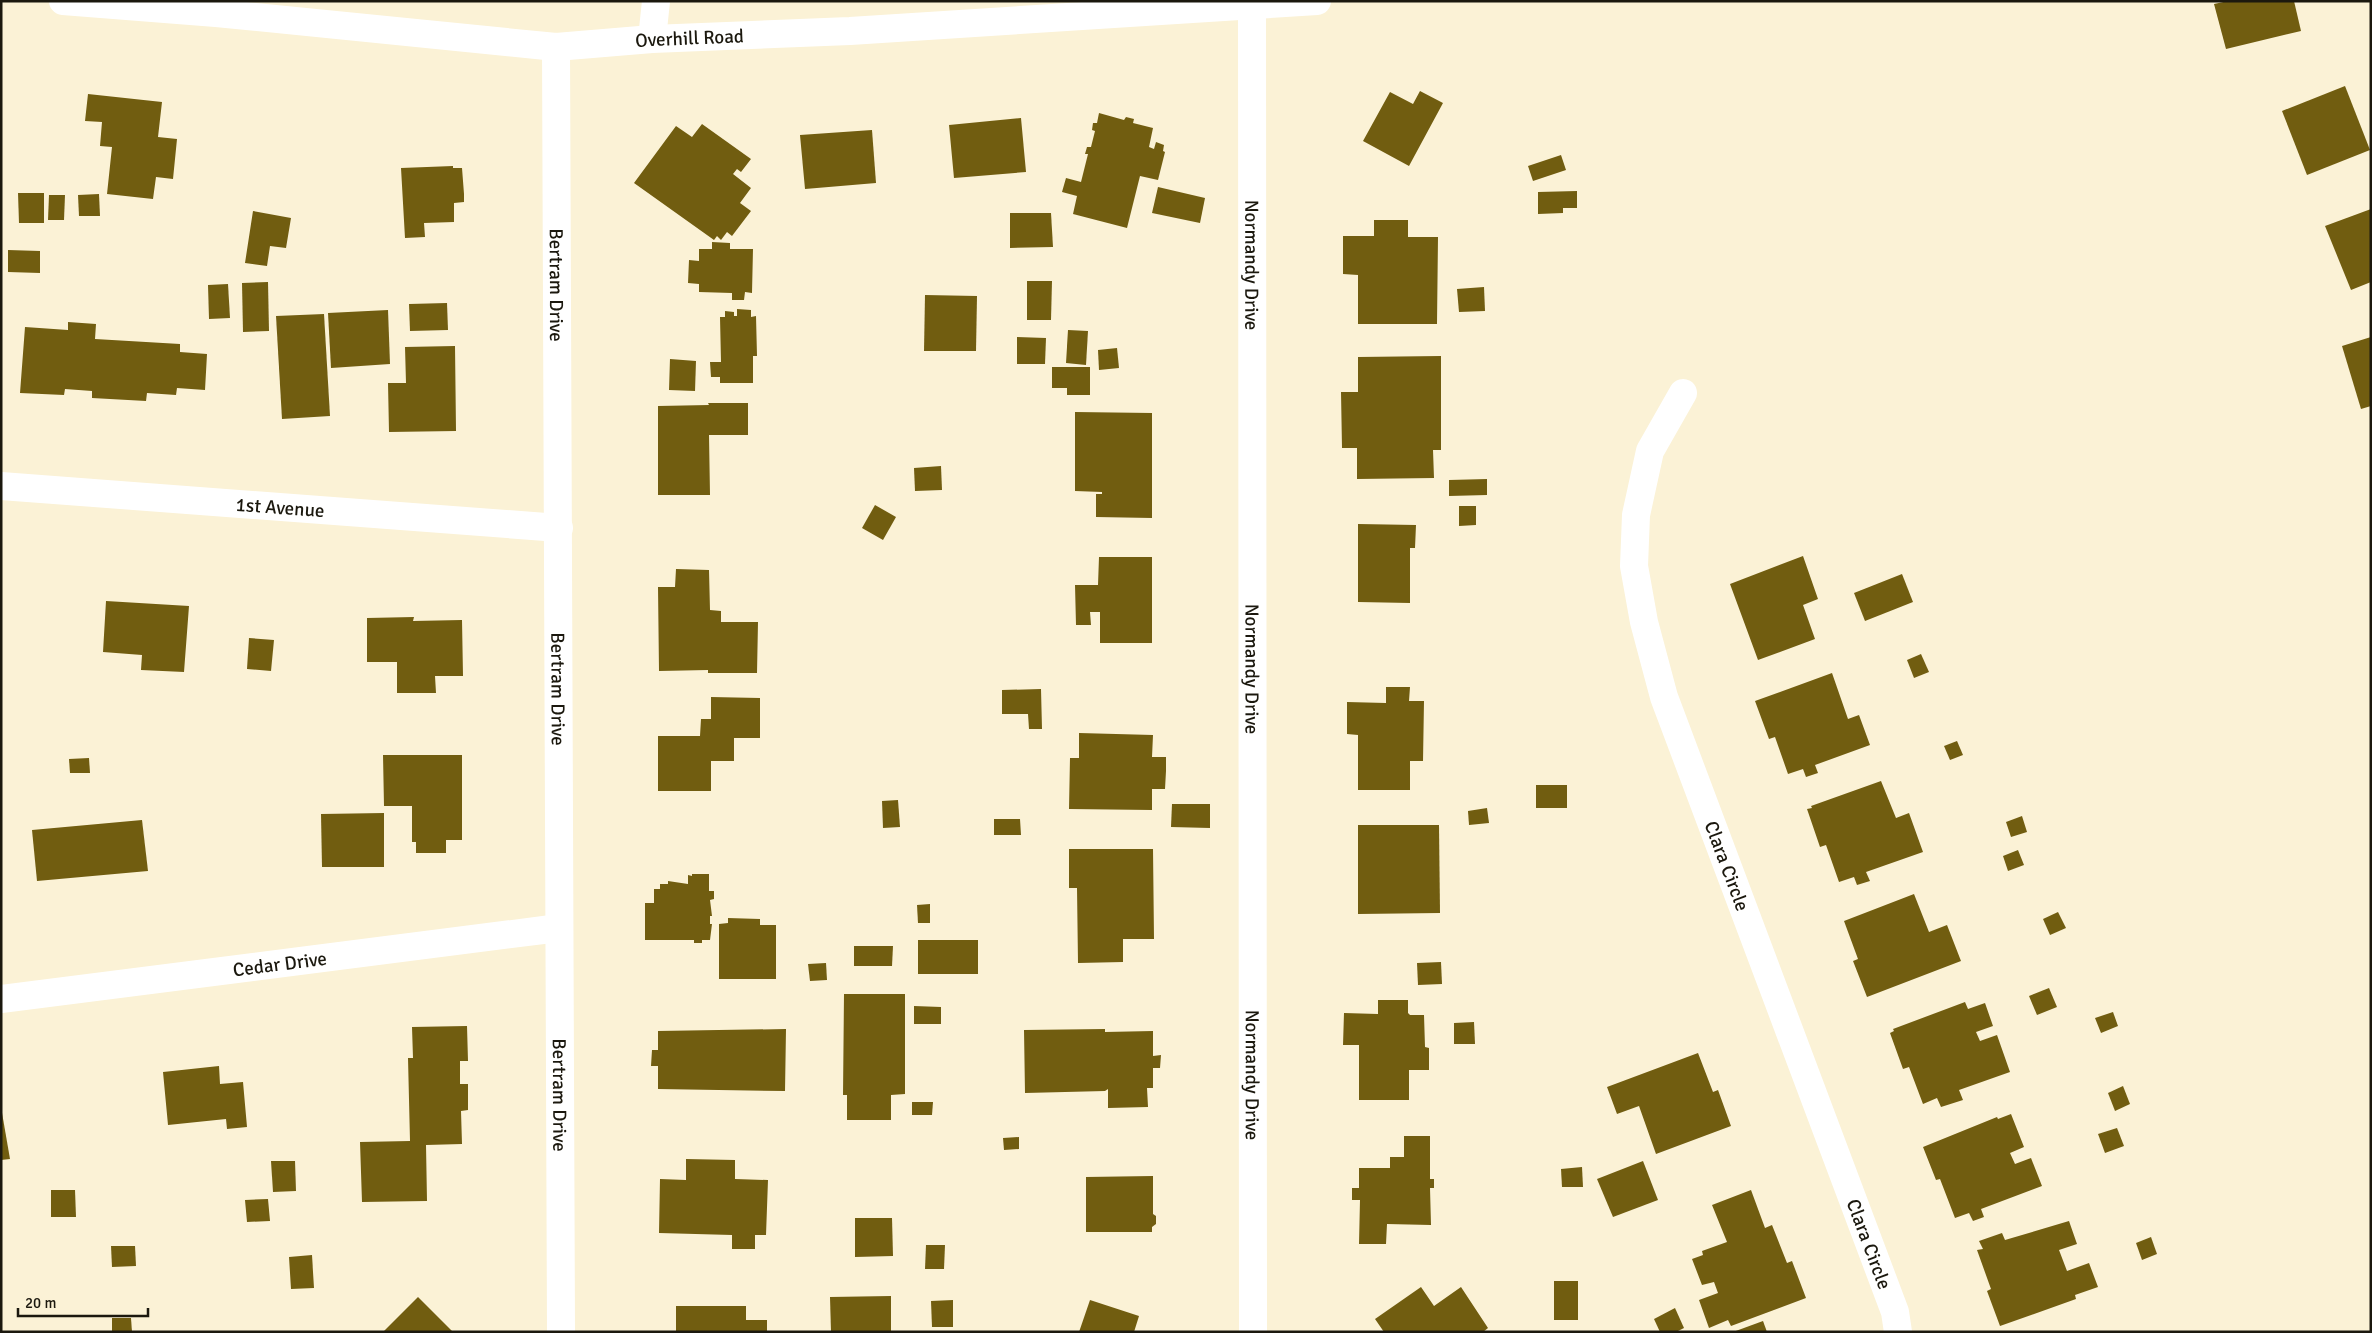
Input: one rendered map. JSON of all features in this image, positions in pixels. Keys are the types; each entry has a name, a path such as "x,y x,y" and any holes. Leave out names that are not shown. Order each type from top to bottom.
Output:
{"street":[{"name":"Overhill Road","path":"63,1 217,7 556,47 652,39 850,31 1252,7 1317,1"},
{"path":"652,39 656,1"},
{"name":"Normandy Drive","path":"1252,7 1253,1332"},
{"name":"Bertram Drive","path":"556,47 561,1332"},
{"name":"Clara Circle","path":"1683,393 1650,451 1636,515 1634,566 1644,622 1664,697 1895,1312 1898,1332"},
{"name":"1st Avenue","path":"1,486 559,528"},
{"name":"Cedar Drive","path":"1,998 559,928"}],"building":[{"path":"2228,1 2294,1 2301,31 2226,49 2214,4"},
{"path":"2345,86 2370,150 2307,175 2282,111"},
{"path":"1420,91 1443,103 1409,166 1363,141 1390,92 1413,104"},
{"path":"88,94 162,102 158,137 177,139 173,179 156,177 153,199 107,194 112,147 100,146 102,122 85,121"},
{"path":"1099,113 1124,120 1126,117 1134,119 1133,123 1153,128 1149,147 1154,149 1156,142 1164,145 1163,151 1165,152 1158,180 1140,176 1127,228 1073,214 1077,196 1062,192 1066,178 1081,182 1088,154 1085,154 1087,147 1091,147 1095,131 1092,130 1093,123 1097,123"},
{"path":"1021,118 1026,172 954,178 949,125"},
{"path":"702,124 751,159 741,172 737,169 733,174 751,188 740,203 751,211 732,236 727,232 721,240 717,236 714,240 634,183 676,126 692,137"},
{"path":"872,130 876,183 805,189 800,135"},
{"path":"1561,155 1566,170 1533,181 1528,166"},
{"path":"453,166 453,168 462,168 464,194 464,202 454,203 454,222 424,223 425,237 405,238 401,168"},
{"path":"1158,187 1205,198 1200,223 1152,213"},
{"path":"1577,191 1577,208 1563,208 1563,213 1538,214 1538,192"},
{"path":"18,193 44,193 44,223 19,223"},
{"path":"99,194 100,216 79,216 78,195"},
{"path":"49,195 65,195 64,220 48,220"},
{"path":"2371,209 2371,282 2351,290 2325,226"},
{"path":"253,211 291,218 286,248 270,246 267,266 245,263"},
{"path":"1010,213 1051,213 1053,247 1010,248"},
{"path":"1374,220 1408,220 1408,237 1438,237 1437,324 1358,324 1358,275 1343,274 1343,236 1374,236"},
{"path":"712,242 730,243 730,249 753,249 752,293 745,292 744,300 732,300 732,293 699,292 699,284 688,283 689,260 699,261 699,249 712,249"},
{"path":"8,250 40,251 40,273 8,272"},
{"path":"1027,281 1052,281 1051,320 1027,320"},
{"path":"268,282 269,331 243,332 242,283"},
{"path":"228,284 230,318 209,319 208,285"},
{"path":"1484,287 1485,311 1459,312 1457,289"},
{"path":"925,295 977,296 976,351 924,351"},
{"path":"447,303 448,330 410,331 409,304"},
{"path":"737,309 751,310 751,317 756,316 757,356 753,356 753,383 720,383 720,377 711,377 710,362 721,362 720,317 725,317 725,311 734,312 734,316 737,316"},
{"path":"388,310 390,364 331,368 328,313"},
{"path":"324,314 330,416 282,419 276,316"},
{"path":"68,322 96,324 95,339 180,344 180,352 207,354 205,390 177,388 176,395 147,393 146,401 92,398 92,391 65,389 64,395 20,393 25,327 68,330"},
{"path":"1068,330 1088,331 1086,365 1066,363"},
{"path":"1017,337 1046,338 1045,364 1017,364"},
{"path":"2371,337 2371,406 2361,409 2342,346"},
{"path":"455,346 456,431 389,432 388,383 406,383 405,347"},
{"path":"1117,348 1119,368 1099,370 1098,350"},
{"path":"1441,356 1441,450 1433,450 1434,478 1357,479 1357,448 1342,448 1341,392 1358,392 1358,357"},
{"path":"670,359 696,361 695,391 669,390"},
{"path":"1052,367 1090,367 1090,395 1067,395 1067,388 1052,388"},
{"path":"708,403 748,403 748,435 709,435 710,495 658,495 658,406 709,405"},
{"path":"1075,412 1152,413 1152,518 1096,517 1096,494 1102,494 1102,492 1075,491"},
{"path":"941,466 942,490 915,491 914,468"},
{"path":"1487,479 1487,495 1449,496 1449,480"},
{"path":"875,505 896,517 883,540 862,528"},
{"path":"1459,506 1476,506 1476,525 1459,526"},
{"path":"1358,524 1416,525 1415,548 1410,548 1410,603 1358,602"},
{"path":"1803,556 1818,599 1803,605 1815,639 1758,660 1730,584"},
{"path":"1099,557 1152,557 1152,643 1100,643 1100,612 1090,612 1091,625 1076,625 1075,585 1098,585"},
{"path":"676,569 709,570 710,610 721,611 721,622 758,622 757,673 708,673 708,670 659,671 658,587 675,587"},
{"path":"1902,574 1913,602 1865,621 1854,593"},
{"path":"106,601 189,606 184,672 141,670 142,655 103,652"},
{"path":"414,617 413,621 462,620 463,676 435,676 436,693 397,693 397,662 367,662 367,618"},
{"path":"249,638 274,640 271,671 247,669"},
{"path":"1921,654 1929,672 1914,678 1907,660"},
{"path":"1832,673 1848,719 1859,715 1870,745 1815,765 1818,773 1806,777 1803,769 1788,774 1775,737 1769,739 1755,701"},
{"path":"1386,687 1410,687 1409,701 1424,701 1423,761 1410,761 1410,790 1358,790 1358,735 1347,734 1347,702 1386,703"},
{"path":"1041,689 1042,729 1029,729 1028,714 1002,714 1002,690"},
{"path":"711,697 760,698 760,738 734,738 734,761 711,761 711,791 658,791 658,736 700,736 701,719 711,719"},
{"path":"1079,733 1153,735 1152,757 1166,757 1166,771 1165,789 1152,789 1152,810 1069,809 1070,758 1079,758"},
{"path":"1957,741 1963,755 1950,760 1944,746"},
{"path":"383,755 462,755 462,840 446,840 446,853 416,853 416,842 412,842 412,806 384,806"},
{"path":"89,758 90,773 70,773 69,759"},
{"path":"1881,781 1896,818 1909,813 1923,852 1866,872 1870,881 1857,885 1854,877 1839,882 1826,845 1820,847 1807,809"},
{"path":"1536,785 1567,785 1567,808 1536,808"},
{"path":"898,800 900,827 883,828 882,801"},
{"path":"1172,804 1210,804 1210,828 1171,827"},
{"path":"1487,808 1489,823 1469,825 1468,811"},
{"path":"384,813 384,867 322,867 321,814"},
{"path":"2022,816 2027,832 2011,837 2006,822"},
{"path":"994,819 1020,819 1021,835 994,835"},
{"path":"142,820 148,871 37,881 32,830"},
{"path":"1358,825 1439,825 1440,913 1358,914"},
{"path":"1069,849 1153,849 1154,939 1123,939 1123,962 1078,963 1077,888 1069,888"},
{"path":"2018,850 2024,865 2008,871 2003,856"},
{"path":"692,874 709,874 709,891 714,891 714,899 710,900 712,916 710,916 710,924 712,924 710,940 694,943 694,940 645,940 645,903 654,903 654,889 660,889 660,884 668,884 668,881 688,884 688,875 692,876"},
{"path":"1914,894 1929,932 1947,925 1961,961 1867,997 1853,961 1858,959 1844,921"},
{"path":"930,904 930,923 918,923 917,905"},
{"path":"2058,912 2066,928 2050,935 2043,919"},
{"path":"728,918 760,919 760,925 776,925 776,979 719,979 719,924 728,923"},
{"path":"918,940 978,940 978,974 918,974"},
{"path":"854,946 893,946 892,966 854,966"},
{"path":"1441,962 1442,984 1418,985 1417,963"},
{"path":"826,963 827,980 810,981 808,964"},
{"path":"2049,988 2057,1007 2037,1015 2029,996"},
{"path":"844,994 905,994 905,1094 891,1095 891,1120 847,1120 847,1095 843,1095"},
{"path":"1378,1000 1408,1000 1408,1013 1410,1015 1424,1015 1425,1047 1429,1048 1429,1070 1409,1070 1409,1100 1359,1100 1359,1045 1343,1045 1344,1013 1378,1014"},
{"path":"1965,1002 1968,1009 1985,1003 1993,1026 1976,1032 1980,1041 1997,1035 2010,1072 1959,1090 1963,1100 1941,1107 1937,1098 1923,1104 1909,1067 1903,1069 1890,1033 1894,1031 1893,1029"},
{"path":"914,1006 941,1007 941,1024 914,1024"},
{"path":"2113,1012 2118,1026 2101,1033 2095,1018"},
{"path":"1474,1022 1475,1044 1454,1044 1454,1023"},
{"path":"467,1026 468,1061 460,1061 460,1084 468,1084 468,1110 461,1111 462,1144 426,1145 427,1201 362,1202 360,1142 410,1141 408,1058 413,1058 412,1027"},
{"path":"786,1029 785,1091 658,1089 658,1066 651,1066 652,1050 658,1050 658,1031"},
{"path":"1105,1029 1105,1032 1153,1031 1153,1056 1161,1055 1160,1068 1153,1068 1153,1088 1147,1088 1148,1107 1108,1108 1108,1089 1105,1091 1025,1093 1024,1030"},
{"path":"1698,1053 1713,1092 1718,1090 1731,1126 1656,1154 1639,1106 1617,1114 1607,1087"},
{"path":"219,1066 220,1084 243,1082 247,1127 227,1129 226,1119 168,1125 163,1072"},
{"path":"2123,1086 2130,1104 2115,1111 2108,1093"},
{"path":"912,1102 933,1102 932,1115 912,1115"},
{"path":"1,1107 10,1159 1,1160"},
{"path":"2011,1114 2024,1147 2010,1153 2015,1164 2031,1158 2042,1186 1981,1209 1984,1217 1973,1221 1969,1213 1955,1218 1940,1179 1936,1180 1923,1147 1997,1117 1998,1119"},
{"path":"2117,1128 2124,1146 2105,1153 2098,1134"},
{"path":"1404,1136 1430,1136 1430,1179 1434,1179 1434,1188 1430,1188 1431,1225 1387,1224 1386,1244 1359,1244 1360,1200 1352,1200 1352,1188 1359,1188 1359,1168 1390,1168 1390,1157 1404,1157"},
{"path":"1019,1137 1019,1149 1004,1150 1003,1138"},
{"path":"686,1159 735,1160 735,1179 768,1180 766,1235 755,1235 755,1249 732,1249 732,1235 659,1233 660,1179 686,1180"},
{"path":"271,1161 295,1161 296,1191 273,1192"},
{"path":"1643,1161 1658,1200 1613,1217 1597,1179"},
{"path":"1582,1167 1583,1187 1562,1187 1561,1169"},
{"path":"1153,1176 1153,1214 1156,1216 1156,1224 1152,1227 1152,1232 1086,1232 1086,1177"},
{"path":"51,1190 75,1190 76,1217 51,1217"},
{"path":"1751,1190 1765,1228 1772,1225 1787,1263 1792,1261 1806,1298 1731,1326 1728,1320 1709,1328 1699,1300 1718,1293 1714,1282 1702,1285 1692,1259 1703,1255 1702,1251 1727,1242 1712,1205"},
{"path":"268,1199 270,1221 247,1222 245,1200"},
{"path":"855,1218 892,1218 893,1256 855,1257"},
{"path":"2069,1221 2077,1244 2059,1250 2067,1271 2089,1263 2098,1287 2075,1295 2076,1299 2000,1326 1987,1291 1991,1289 1977,1250 1983,1249 1979,1241 2002,1233 2005,1240"},
{"path":"2151,1237 2157,1254 2142,1260 2136,1243"},
{"path":"926,1245 945,1245 944,1269 925,1269"},
{"path":"111,1246 135,1246 136,1266 112,1267"},
{"path":"312,1255 314,1288 291,1289 289,1257"},
{"path":"1554,1281 1578,1281 1578,1320 1554,1320"},
{"path":"1421,1287 1434,1306 1461,1287 1488,1328 1483,1332 1384,1332 1375,1319"},
{"path":"891,1296 891,1332 831,1332 830,1297"},
{"path":"418,1297 453,1332 383,1332"},
{"path":"953,1300 953,1327 932,1327 931,1301"},
{"path":"1090,1300 1139,1316 1134,1332 1079,1332"},
{"path":"676,1306 746,1306 746,1320 767,1320 767,1332 676,1332"},
{"path":"1675,1308 1684,1328 1676,1332 1660,1332 1654,1319"},
{"path":"112,1318 131,1318 132,1332 112,1332"},
{"path":"1763,1321 1767,1332 1733,1332"}]}
